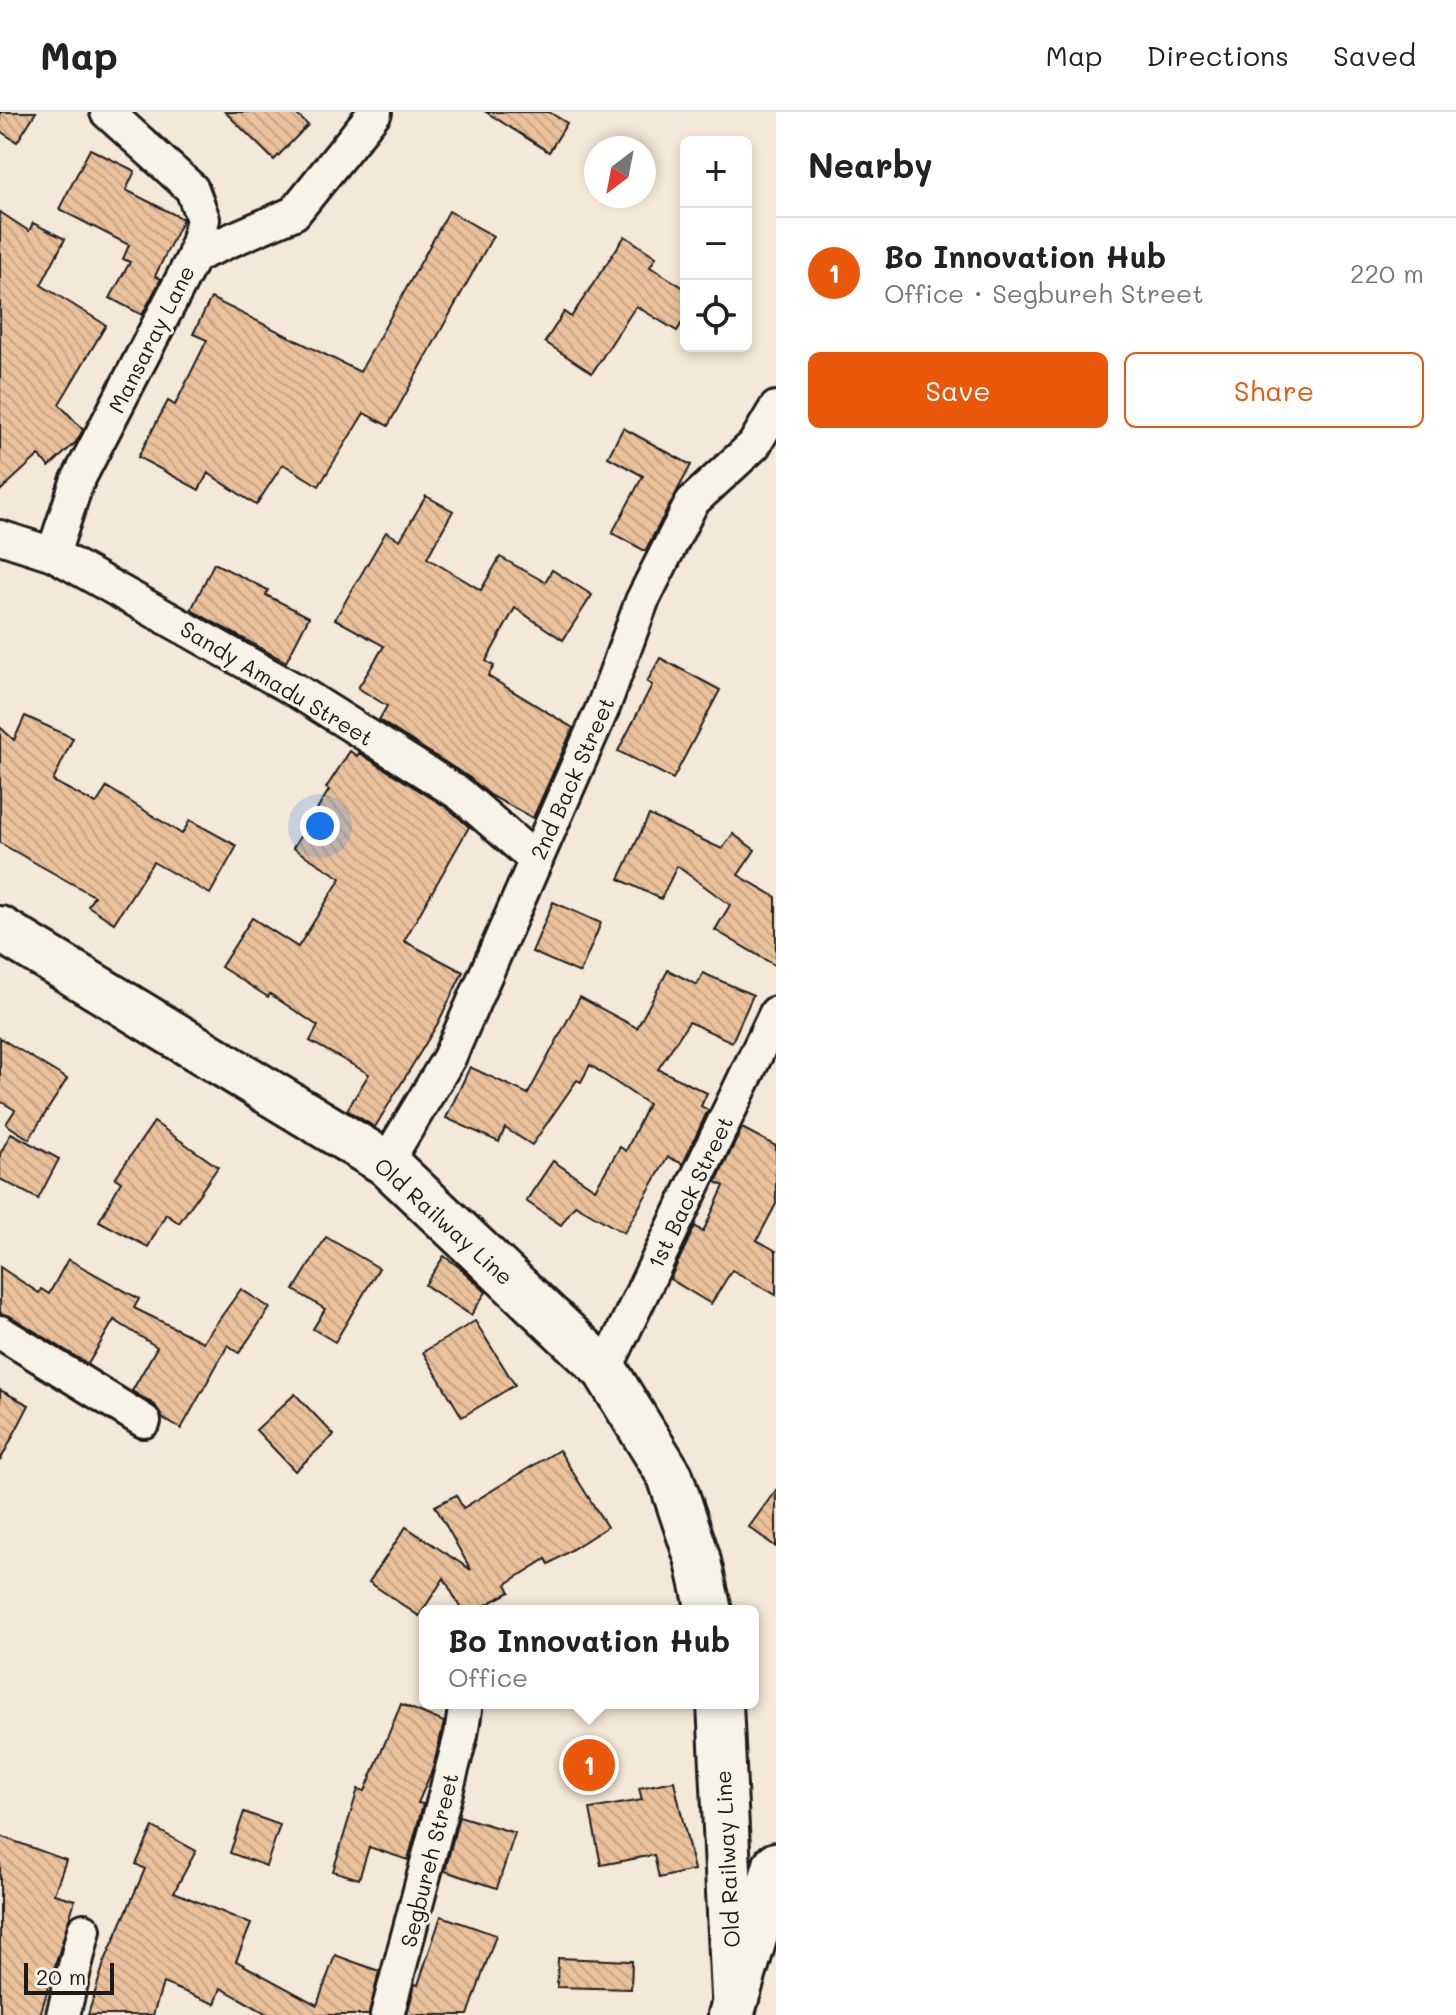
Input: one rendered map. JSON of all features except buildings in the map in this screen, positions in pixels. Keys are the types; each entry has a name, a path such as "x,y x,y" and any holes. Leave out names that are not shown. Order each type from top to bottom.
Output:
{"street":[{"path":"107,112 192,189 203,219 194,256"},
{"name":"Mansaray Lane","path":"53,554 77,482 194,256 294,213 375,112"},
{"name":"2nd Back Street","path":"386,1163 449,1058 604,705 642,601 692,502 754,445 776,408"},
{"name":"Sandy Amadu Street","path":"0,537 53,554 297,691 460,794 536,860"},
{"name":"Old Railway Line","path":"0,929 386,1163 605,1370 670,1476 697,1557 708,1605"},
{"name":"1st Back Street","path":"605,1370 776,1013"},
{"path":"0,1332 144,1421"},
{"name":"Segbureh Street","path":"387,2015 461,1735 465,1709"},
{"name":"Old Railway Line","path":"720,1709 733,2011"},
{"path":"733,2011 776,1865"},
{"path":"63,2015 84,1930"}],"place":[{"name":"Bo Innovation Hub","path":"589,1765"}]}
